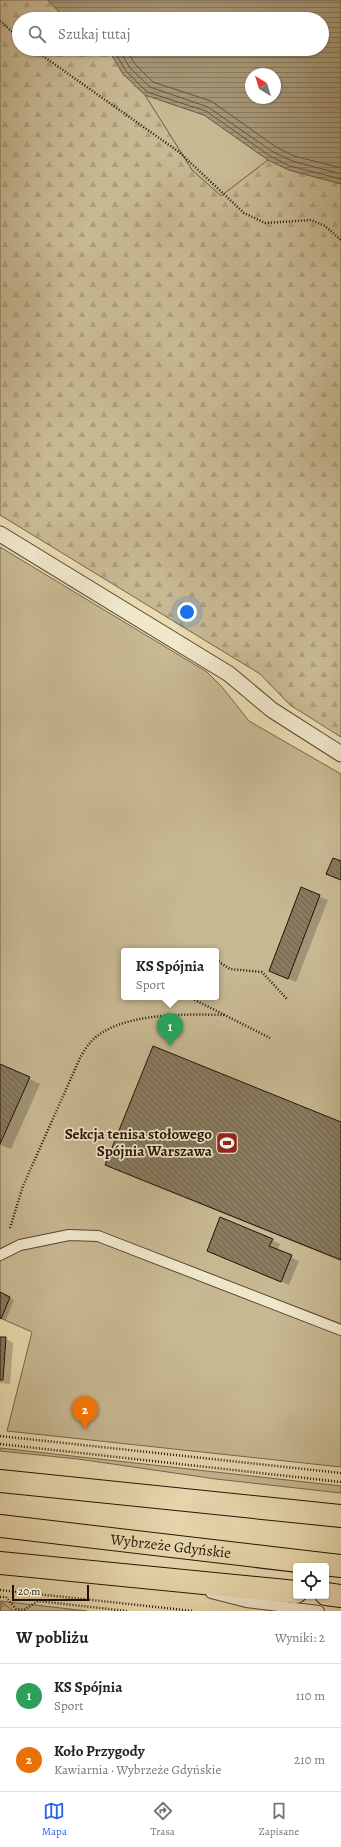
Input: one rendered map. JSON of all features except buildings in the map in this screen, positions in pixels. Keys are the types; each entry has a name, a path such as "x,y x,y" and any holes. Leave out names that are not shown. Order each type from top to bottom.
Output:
{"main road":[{"path":"0,1481 341,1516"},
{"name":"Wybrzeże Gdyńskie","path":"0,1526 341,1566"},
{"path":"0,1563 293,1592"},
{"path":"329,1594 341,1596"}],"street":[{"path":"0,534 229,674 272,710 341,754"}],"lane":[{"path":"1,1254 20,1245 69,1235 98,1236 341,1330"},
{"path":"149,1577 246,1602 314,1609 319,1611"}],"path":[{"path":"0,21 12,32"},
{"path":"43,56 179,152 244,213 265,223 311,220 325,226 341,240"},
{"path":"219,962 230,969 262,972 287,1000"},
{"path":"195,1000 270,1038"},
{"path":"1,1254 23,1186 80,1058 90,1042 102,1033 123,1022 150,1016 195,1014 224,1015"},
{"path":"0,1436 341,1473"},
{"path":"0,1444 341,1482"},
{"path":"0,1590 193,1611"},
{"path":"0,1596 6,1597 16,1609 24,1610 38,1601 126,1611"}],"green space":[{"path":"0,0 48,0 59,12 12,12 12,56 112,56 123,74 145,95 192,170 221,196 268,160 289,170 341,184 341,737 290,705 260,674 0,515"},
{"path":"145,95 204,115 268,160 221,196 192,170"},
{"path":"0,547 207,672 222,687 249,721 341,774 341,1467 7,1431 32,1332 0,1318"},
{"path":"0,1448 341,1486 341,1493 216,1479 78,1459 0,1451"},
{"path":"0,1601 87,1611 0,1611"},
{"path":"2,1602 13,1611 0,1611"}],"water":[{"path":"48,0 341,0 341,184 289,170 268,160 204,115 145,95 123,74 112,56 329,56 329,12 59,12"}],"place":[{"name":"KS Spójnia","path":"170,1046"},
{"name":"Sekcja tenisa stołowego Spójnia Warszawa","path":"227,1143"},
{"name":"Koło Przygody","path":"85,1429"}]}
